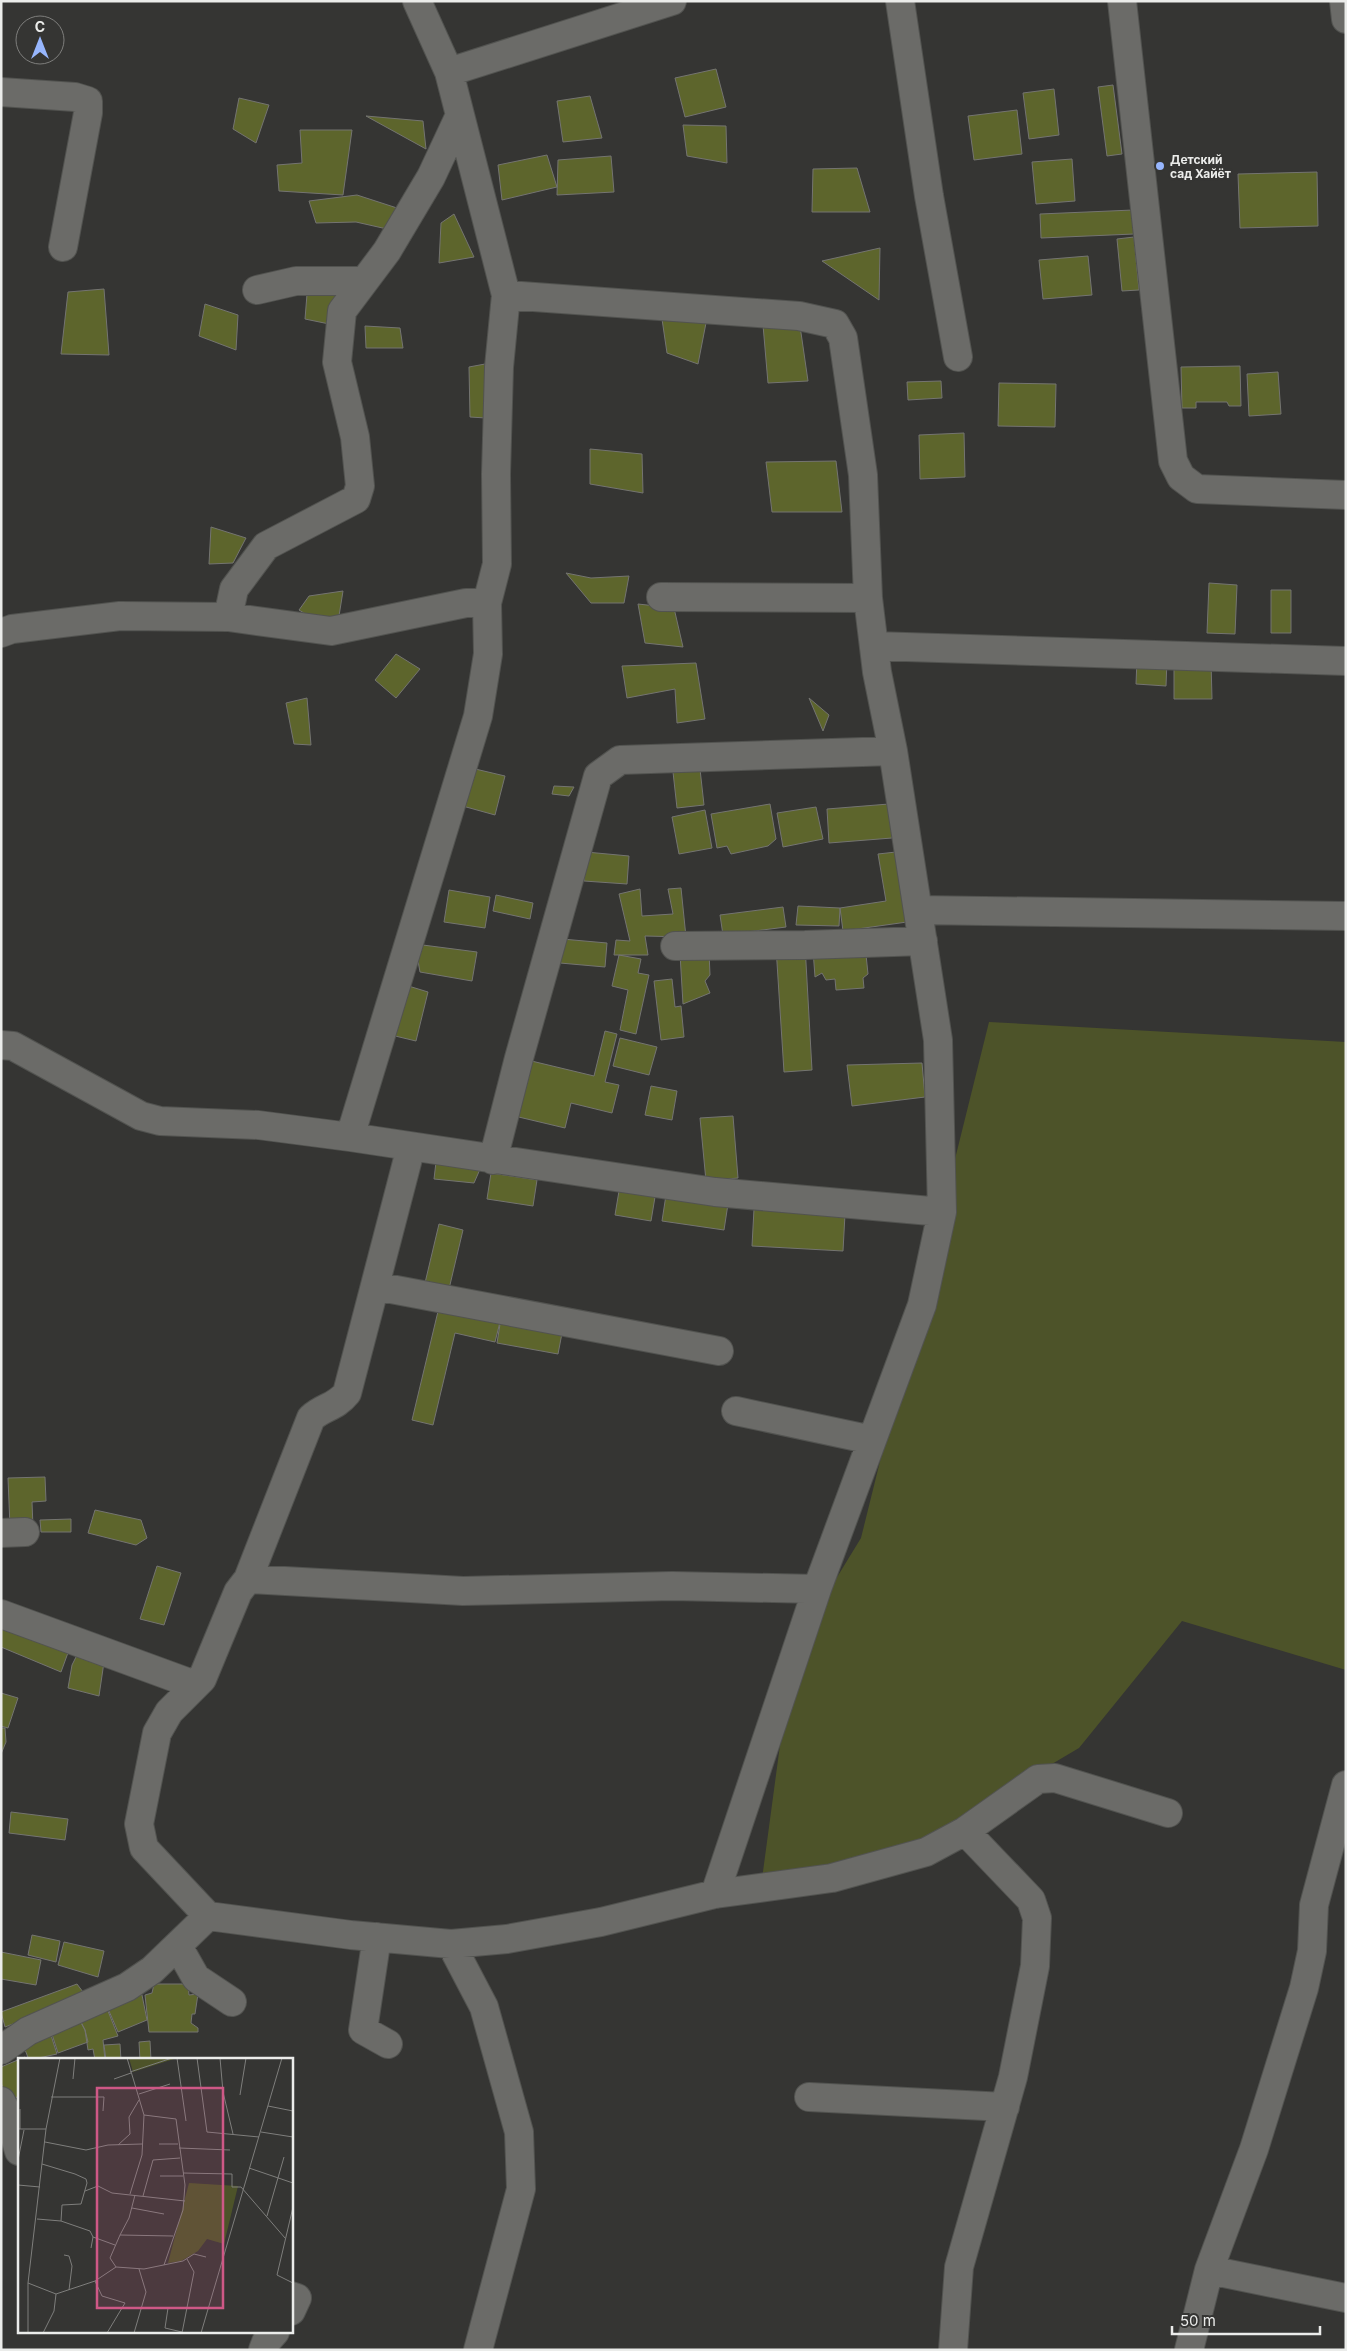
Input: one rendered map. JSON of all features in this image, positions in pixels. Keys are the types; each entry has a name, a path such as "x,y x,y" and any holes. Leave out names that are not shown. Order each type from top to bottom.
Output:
{"street":[{"path":"350,1137 478,716 488,654 487,603 497,564 496,474 499,367 506,295 449,72 417,1"},
{"path":"449,72 672,1"},
{"path":"900,1 929,196 958,357"},
{"path":"1122,1 1173,461 1181,477 1197,489 1346,495"},
{"path":"1344,1 1346,19"},
{"path":"1,92 75,97 88,101 88,113 63,247"},
{"path":"228,617 234,589 266,546 356,499 359,494 360,486 355,437 337,362 337,342 342,311 387,251 431,177 460,114"},
{"path":"256,290 296,281 364,281"},
{"path":"506,295 799,316 835,324 843,338 863,475 868,598 877,672 892,751 938,1040 942,1212 922,1305 817,1589 715,1894"},
{"path":"661,597 868,598"},
{"path":"1,633 12,629 120,616 228,617 331,631 466,603 487,603"},
{"path":"874,646 1346,661"},
{"path":"494,1160 519,1058 598,776 620,760 892,751"},
{"path":"918,910 1346,916"},
{"path":"675,946 805,946 923,941"},
{"path":"1,1046 13,1046 141,1116 160,1121 258,1125 715,1192 942,1212"},
{"path":"411,1146 346,1393 338,1404 321,1409 311,1418 248,1579 238,1592 202,1679 169,1712 156,1733 139,1824 144,1848 208,1916 377,1937 451,1944 507,1939 602,1922 715,1894 832,1878 926,1852 965,1831 1038,1779 1055,1778 1168,1813"},
{"path":"375,1286 719,1351"},
{"path":"736,1411 872,1440"},
{"path":"248,1579 463,1591 672,1586 817,1589"},
{"path":"1,1614 195,1685"},
{"path":"1189,2350 1209,2270 1254,2148 1304,1988 1312,1951 1314,1905 1346,1785"},
{"path":"953,2350 959,2267 1013,2077 1035,1966 1037,1918 1031,1900 965,1831"},
{"path":"1,2050 28,2031 127,1987 152,1970 208,1916"},
{"path":"377,1937 364,2030 388,2044"},
{"path":"451,1944 484,2007 519,2132 522,2189 478,2350"},
{"path":"178,1946 196,1978 232,2002"},
{"path":"809,2097 1005,2107"},
{"path":"1,2101 18,2148"},
{"path":"1209,2270 1346,2298"},
{"path":"292,2296 297,2298 292,2309"},
{"path":"263,2350 266,2342 273,2334"}],"green space":[{"path":"989,1022 1346,1042 1346,1670 1182,1621 1079,1748 898,1855 762,1879 785,1708 820,1605 861,1538"}],"building":[{"path":"716,69 726,107 685,117 675,78"},
{"path":"1113,85 1122,154 1107,156 1098,87"},
{"path":"1054,89 1059,135 1029,139 1023,93"},
{"path":"590,96 602,138 563,142 557,101"},
{"path":"239,98 269,105 256,143 233,129"},
{"path":"1017,110 1022,154 974,160 968,116"},
{"path":"366,116 423,121 426,149"},
{"path":"683,125 726,126 727,163 687,156"},
{"path":"300,130 352,130 343,195 279,191 277,165 302,163"},
{"path":"547,155 557,187 502,200 498,165"},
{"path":"611,156 614,192 557,195 558,160"},
{"path":"1072,159 1075,201 1036,204 1032,162"},
{"path":"857,168 870,212 812,212 813,169"},
{"path":"1317,172 1318,226 1240,228 1238,174"},
{"path":"357,195 397,208 387,229 356,222 316,223 309,201"},
{"path":"1133,210 1134,234 1041,238 1040,214"},
{"path":"454,214 474,257 439,263 441,223"},
{"path":"1134,237 1139,290 1122,291 1117,239"},
{"path":"880,248 879,300 822,261"},
{"path":"1088,256 1092,295 1043,299 1039,260"},
{"path":"308,282 339,289 334,325 305,319"},
{"path":"104,289 109,355 61,354 68,292"},
{"path":"205,304 238,315 236,350 199,336"},
{"path":"662,319 706,323 698,364 667,353"},
{"path":"799,319 808,381 768,383 763,325"},
{"path":"365,326 400,328 403,348 366,348"},
{"path":"485,364 486,418 470,417 469,367"},
{"path":"1240,366 1241,406 1229,406 1227,402 1196,402 1196,408 1182,408 1181,367"},
{"path":"1278,372 1281,414 1249,416 1247,374"},
{"path":"941,381 942,398 908,400 907,382"},
{"path":"999,383 1056,384 1055,427 998,426"},
{"path":"964,433 965,477 920,479 919,435"},
{"path":"590,449 642,454 643,493 590,484"},
{"path":"836,461 842,512 772,512 766,462"},
{"path":"211,527 246,538 233,563 209,564"},
{"path":"566,573 591,578 629,576 624,603 591,603"},
{"path":"1209,583 1237,585 1235,634 1207,633"},
{"path":"1271,590 1291,590 1291,633 1271,633"},
{"path":"343,591 339,616 317,621 299,610 309,596"},
{"path":"638,604 674,608 683,647 645,643"},
{"path":"396,654 420,669 396,698 375,680"},
{"path":"1137,659 1167,660 1166,686 1136,684"},
{"path":"1211,661 1212,699 1174,699 1174,662"},
{"path":"696,663 705,719 677,723 675,689 627,698 622,666"},
{"path":"307,698 311,745 294,744 286,703"},
{"path":"809,698 829,715 823,731"},
{"path":"699,760 704,805 677,808 672,763"},
{"path":"471,768 505,776 495,815 459,805"},
{"path":"554,786 574,787 569,796 552,794"},
{"path":"770,804 776,839 768,846 731,854 727,846 717,848 711,814"},
{"path":"889,804 892,838 829,843 827,809"},
{"path":"816,807 823,839 783,847 777,813"},
{"path":"705,810 712,848 679,854 672,817"},
{"path":"586,852 629,856 627,884 584,881"},
{"path":"896,852 907,922 843,931 840,908 886,901 878,854"},
{"path":"681,888 686,937 645,936 648,955 614,955 616,940 630,941 619,894 640,889 642,916 673,914 668,889"},
{"path":"449,890 490,897 485,928 444,922"},
{"path":"496,895 533,903 530,919 493,911"},
{"path":"798,906 840,908 839,926 796,925"},
{"path":"783,907 786,927 723,935 720,915"},
{"path":"562,939 607,943 605,967 560,963"},
{"path":"415,944 477,952 472,981 420,972"},
{"path":"805,945 812,1070 784,1072 776,947"},
{"path":"865,945 868,974 863,978 864,988 836,990 835,979 826,980 822,973 815,977 813,950"},
{"path":"709,952 710,975 705,981 710,993 683,1004 680,954"},
{"path":"619,955 641,959 638,973 649,975 636,1034 620,1030 628,990 612,986"},
{"path":"672,979 675,1007 681,1006 684,1037 661,1040 654,981"},
{"path":"402,984 428,992 416,1041 391,1035"},
{"path":"605,1031 617,1034 605,1082 619,1085 612,1113 571,1103 565,1128 506,1114 519,1058 594,1076"},
{"path":"620,1038 657,1047 649,1075 613,1066"},
{"path":"922,1063 925,1097 852,1106 847,1065"},
{"path":"651,1086 677,1091 672,1120 645,1115"},
{"path":"733,1116 738,1178 706,1181 700,1118"},
{"path":"436,1162 481,1167 474,1183 434,1179"},
{"path":"491,1173 537,1180 533,1206 487,1199"},
{"path":"619,1191 655,1197 651,1221 615,1215"},
{"path":"666,1195 728,1204 724,1230 662,1221"},
{"path":"754,1209 845,1214 843,1251 752,1246"},
{"path":"439,1224 463,1230 449,1289 425,1283"},
{"path":"440,1303 501,1318 495,1342 455,1333 433,1425 412,1420"},
{"path":"501,1318 563,1328 558,1354 497,1343"},
{"path":"45,1477 46,1501 32,1502 33,1527 10,1527 8,1478"},
{"path":"95,1510 141,1520 147,1538 136,1545 88,1533"},
{"path":"71,1519 71,1532 41,1532 40,1520"},
{"path":"157,1566 181,1573 164,1625 140,1619"},
{"path":"1,1622 69,1650 61,1672 1,1647"},
{"path":"78,1653 104,1662 99,1696 68,1688 72,1665"},
{"path":"1,1693 18,1698 8,1728 1,1726"},
{"path":"1,1728 5,1728 6,1742 1,1754"},
{"path":"11,1812 68,1819 65,1840 9,1833"},
{"path":"32,1935 60,1941 56,1962 28,1955"},
{"path":"64,1942 104,1951 98,1977 58,1965"},
{"path":"1,1952 41,1960 36,1985 1,1979"},
{"path":"77,1984 86,1996 5,2027 1,2012"},
{"path":"154,1984 188,1984 189,1995 198,1994 195,2014 192,2014 191,2023 198,2028 198,2032 149,2032 145,1995 152,1993"},
{"path":"132,1993 142,1995 147,2020 118,2032 106,2004"},
{"path":"106,2006 118,2036 103,2040 105,2058 95,2058 93,2049 88,2050 85,2030 80,2020"},
{"path":"79,2019 85,2030 88,2042 58,2053 50,2028"},
{"path":"49,2029 57,2054 28,2058 22,2042"},
{"path":"150,2041 151,2058 140,2058 139,2042"},
{"path":"120,2044 121,2058 106,2058 104,2045"},
{"path":"18,2060 18,2096 9,2101 1,2083 1,2067"}],"place":[{"name":"Детский сад Хайёт","path":"1160,166"}]}
